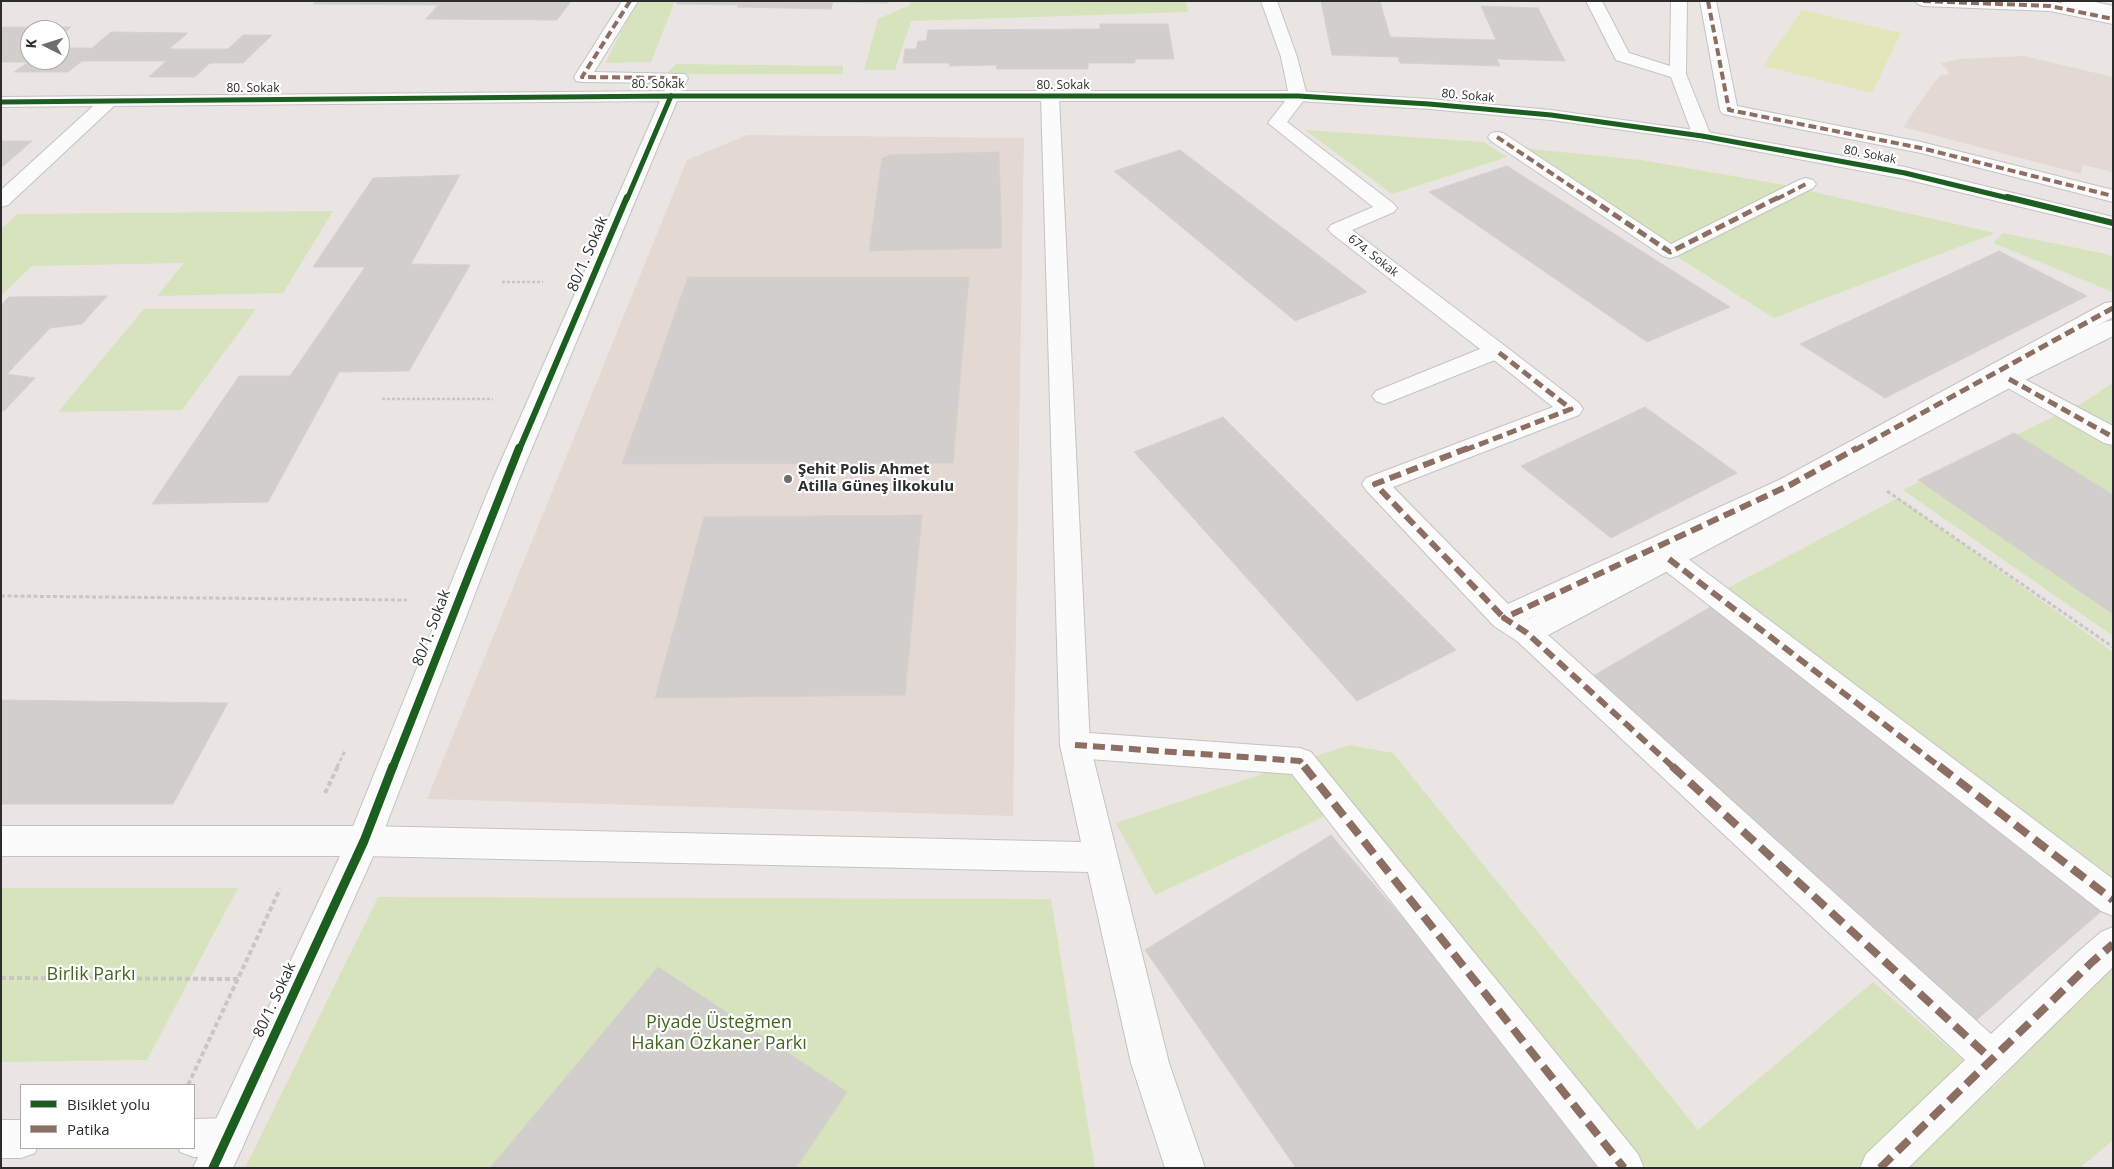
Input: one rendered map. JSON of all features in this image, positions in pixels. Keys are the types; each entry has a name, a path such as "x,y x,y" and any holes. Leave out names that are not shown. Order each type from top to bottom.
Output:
{"street":[{"name":"80/1. Sokak","path":"211,1147 364,840 506,478 679,78 582,77 630,1"},
{"path":"1269,1 1289,57 1298,96"},
{"path":"1594,1 1622,56 1678,74"},
{"path":"1680,1 1678,74 1702,136"},
{"path":"1708,1 1729,110 1921,148 2113,196"},
{"path":"1923,1 2050,6 2113,19"},
{"path":"2068,1 2113,11"},
{"name":"80. Sokak","path":"1,102 671,96 1298,96 1429,104 1551,115 1702,136 1905,174 2113,223"},
{"name":"674. Sokak","path":"1298,96 1277,123 1387,208 1338,229 1497,351"},
{"path":"1050,97 1075,745 1150,1064 1185,1168"},
{"path":"1,201 109,101"},
{"path":"1497,137 1670,252 1806,184"},
{"path":"1516,625 1790,485 2113,308"},
{"path":"1516,625 1669,560 2009,379 2113,327"},
{"path":"1384,396 1497,351 1571,409 1375,484 1516,625 1991,1059"},
{"path":"2009,379 2113,437"},
{"path":"1669,560 2113,900"},
{"path":"1075,745 1300,761 1624,1168"},
{"path":"1,841 364,840 1101,857"},
{"path":"1880,1168 2091,962 2113,944"},
{"path":"1,1140 20,1139"}],"path":[{"path":"502,282 547,282"},
{"path":"382,399 494,399"},
{"path":"1850,465 2113,646"},
{"path":"1,596 416,600"},
{"path":"188,1084 346,749"},
{"path":"1,978 238,979"}],"shaded area":[{"path":"2024,56 2113,77 2113,172 2083,165 2081,174 1903,127 1935,81 1941,75 1950,74 1941,63 1959,59"},
{"name":"Şehit Polis Ahmet Atilla Güneş İlkokulu","path":"747,135 1024,138 1013,816 427,799 687,160"}],"green space":[{"path":"637,1 675,1 651,62 605,63"},
{"path":"910,1 1186,1 1188,12 911,21 895,70 864,70 878,19 910,5"},
{"path":"1802,10 1901,33 1872,93 1763,66"},
{"path":"676,64 843,66 843,74 666,74"},
{"path":"1305,130 1484,142 1507,157 1392,194"},
{"path":"1501,146 1641,160 1779,184 1995,233 1774,318"},
{"path":"333,211 283,293 157,296 184,263 32,266 1,296 1,229 17,214"},
{"path":"2003,233 2113,257 2113,292 1993,243"},
{"path":"144,309 256,309 182,410 58,412"},
{"path":"2113,383 2113,636 1903,490 2084,402"},
{"path":"1898,498 2113,652 2113,885 1722,591"},
{"path":"1349,745 1393,753 1698,1130 1873,982 1994,1087 2113,957 2113,1140 2080,1168 1647,1168 1330,814 1155,895 1116,823"},
{"name":"Birlik Parkı","path":"1,888 238,888 147,1060 1,1062"},
{"name":"Piyade Üsteğmen Hakan Özkaner Parkı","path":"378,897 1051,899 1095,1168 245,1168"}],"building":[{"path":"316,1 571,1 557,20 426,19 438,5 313,4"},
{"path":"677,1 889,1 888,3 833,2 831,9 676,4"},
{"path":"1321,1 1380,1 1390,37 1496,40 1481,6 1538,8 1565,61 1497,59 1500,66 1400,63 1398,57 1332,55"},
{"path":"1100,24 1168,24 1174,59 1135,59 1135,63 1088,63 1088,69 997,69 996,65 949,66 950,63 903,63 905,49 916,49 918,41 926,41 928,30 1100,29"},
{"path":"1,27 20,27 20,62 1,62"},
{"path":"111,32 188,33 169,49 228,49 243,35 272,35 243,63 210,63 195,77 149,77 166,61 82,61 68,72 14,72 20,68 20,70 70,70 70,48 92,48"},
{"path":"1,141 32,141 1,168"},
{"path":"1180,150 1367,292 1295,321 1114,171"},
{"path":"999,152 1002,248 869,251 882,158 890,155"},
{"path":"1507,166 1730,307 1647,342 1429,192"},
{"path":"460,175 411,264 470,265 409,371 339,372 268,502 152,504 239,376 290,376 365,267 313,267 373,178"},
{"path":"1999,251 2087,296 1885,398 1800,344"},
{"name":"Şehit Polis Ahmet Atilla Güneş İlkokulu","path":"688,277 969,277 953,463 622,464"},
{"path":"107,296 82,324 50,328 7,374 35,378 4,411 1,411 1,305 9,297"},
{"path":"1645,407 1737,473 1611,538 1521,466"},
{"path":"1223,417 1456,650 1357,701 1134,452"},
{"path":"2014,433 2113,495 2113,614 1918,480"},
{"path":"922,515 905,695 655,698 704,517"},
{"path":"1717,603 2105,908 1972,1024 1588,679"},
{"path":"1,700 228,703 173,804 1,804"},
{"path":"1331,835 1619,1168 1296,1168 1145,950"},
{"path":"658,967 847,1092 796,1168 490,1168"}],"marked path":[{"path":"630,1 582,77 679,78 671,96"},
{"path":"1708,1 1729,110 1921,148 2113,196"},
{"path":"1923,1 2050,6 2113,19"},
{"path":"1497,137 1670,252 1806,184"},
{"path":"1991,1059 1527,633 1504,618 1790,485 2113,308"},
{"path":"1497,351 1571,409 1375,484 1504,618"},
{"path":"2009,379 2113,437"},
{"path":"1669,559 2113,900"},
{"path":"1075,745 1300,761 1624,1168"},
{"path":"1880,1168 2091,963 2113,944"}],"cycle path":[{"path":"1,102 671,96 1298,96 1429,104 1551,115 1702,136 1905,173 2113,223"},
{"path":"213,1168 364,841 506,479 671,96"}],"place":[{"name":"Şehit Polis Ahmet Atilla Güneş İlkokulu","path":"788,479"}]}
